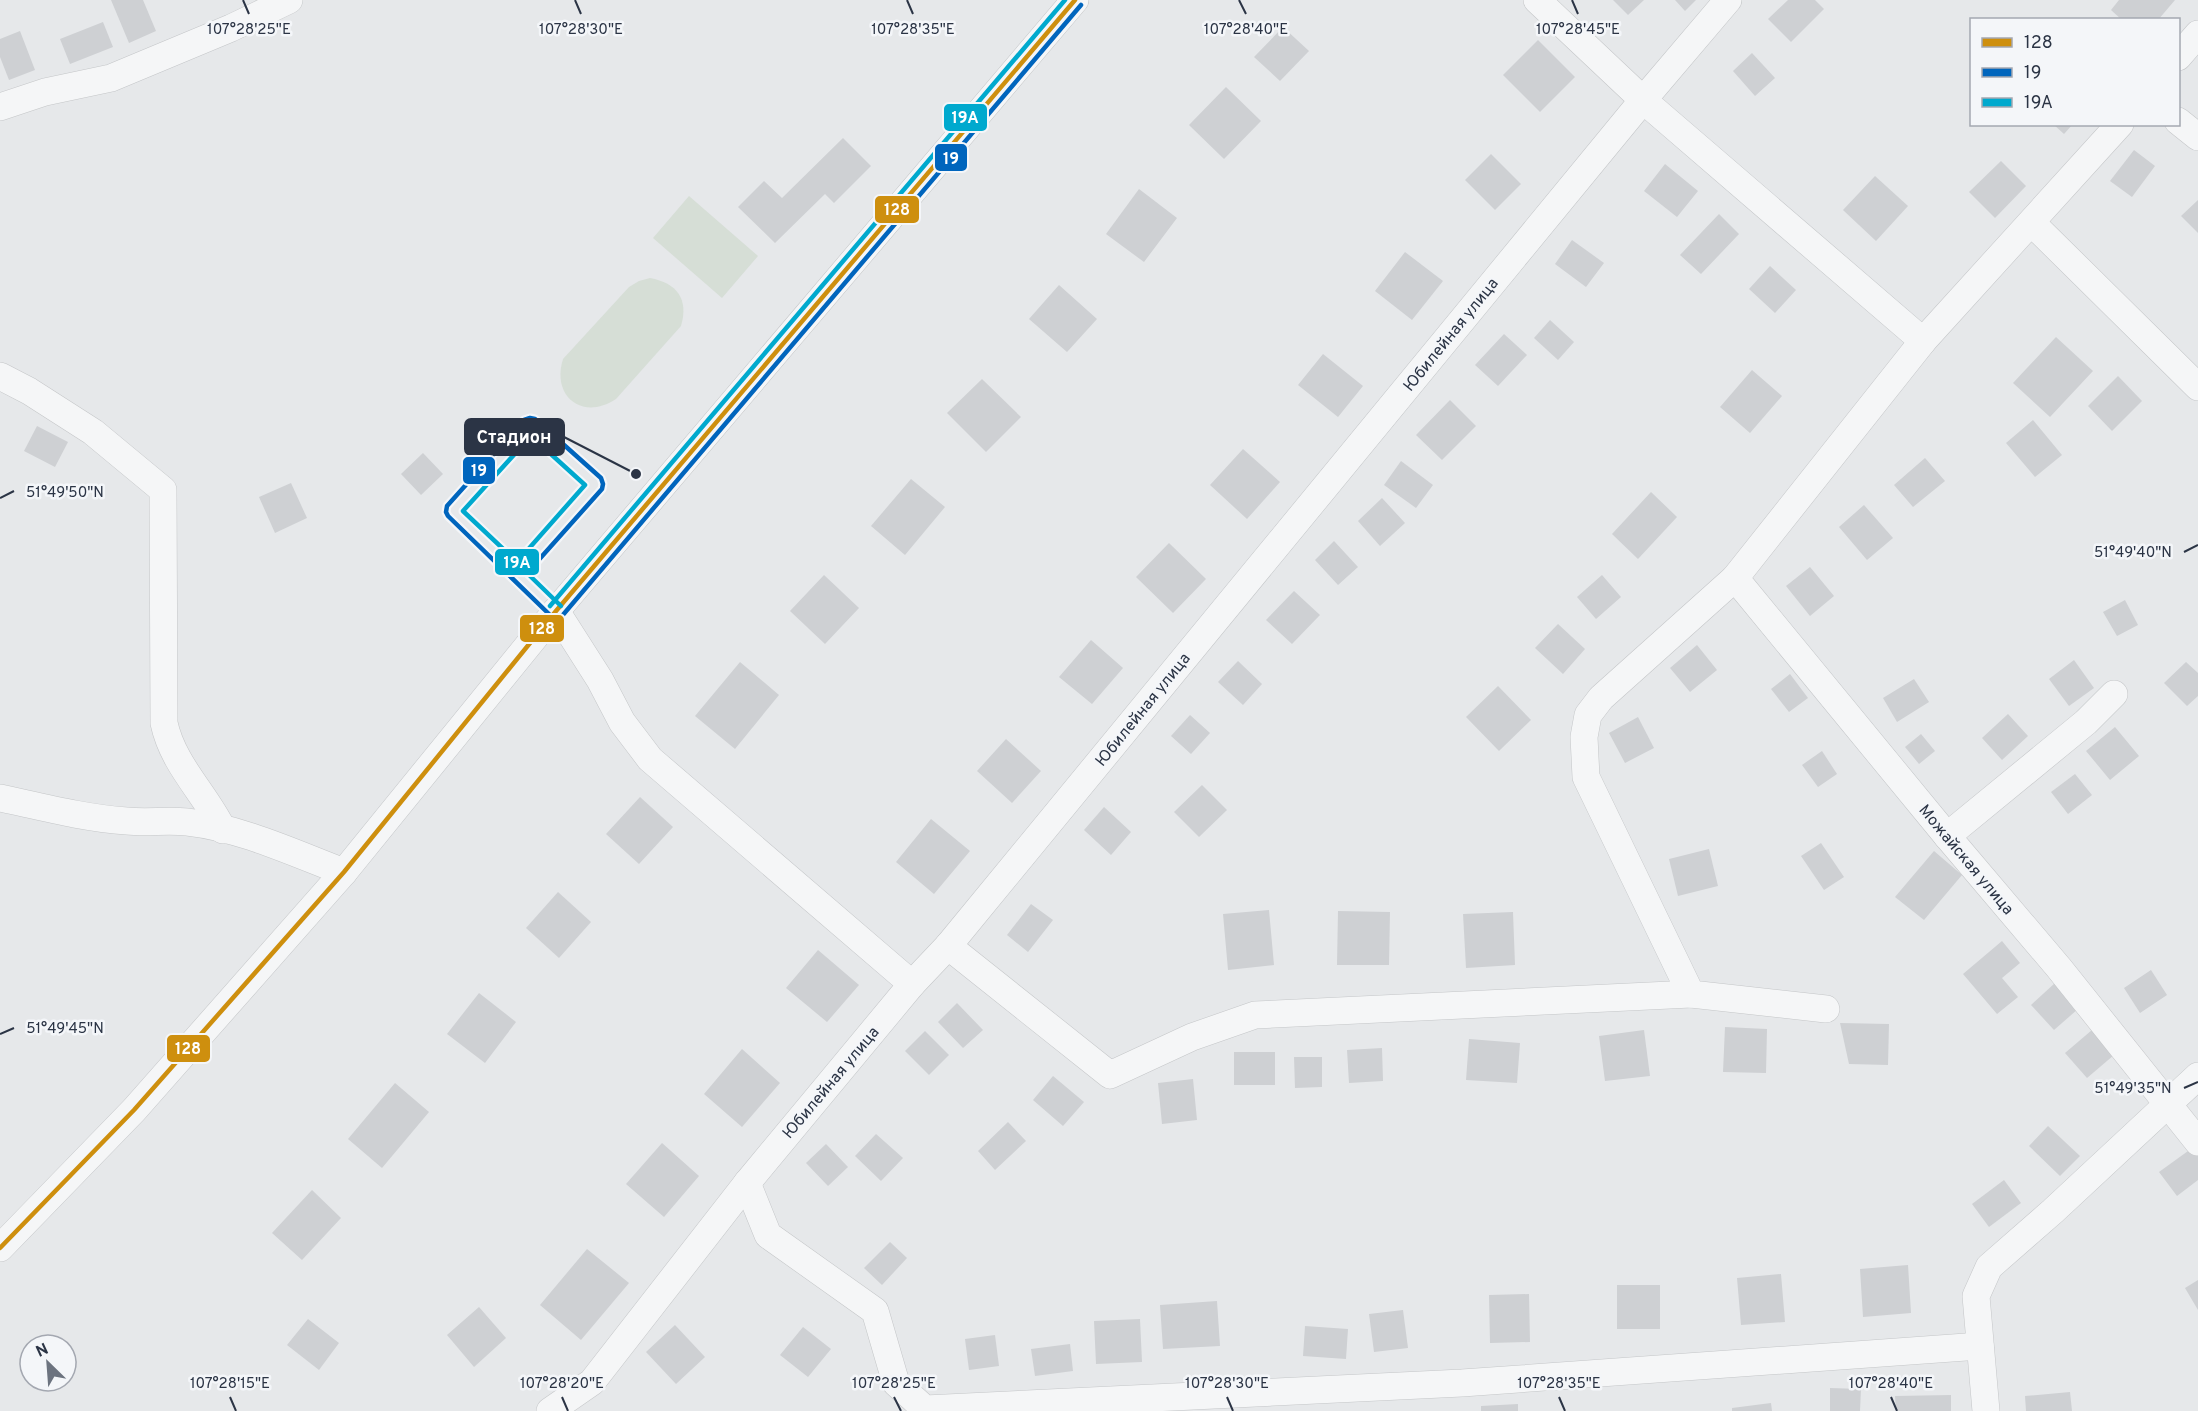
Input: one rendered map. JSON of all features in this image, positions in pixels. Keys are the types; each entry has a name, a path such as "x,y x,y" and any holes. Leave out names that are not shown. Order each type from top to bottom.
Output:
{"street":[{"path":"0,107 45,92 111,78 231,28 289,0"},
{"path":"0,1248 134,1110 344,873 556,611 1075,0"},
{"path":"1537,0 1643,100 1923,342"},
{"name":"Юбилейная улица","path":"550,1411 592,1382 747,1183 912,984 948,946 1643,100 1728,0"},
{"path":"2180,55 2198,34"},
{"path":"2180,124 2198,137"},
{"path":"1691,994 1586,777 1584,737 1588,715 1601,698 1735,578 1923,342 2118,126"},
{"path":"2032,223 2198,387"},
{"path":"0,376 29,391 93,432 163,490 164,723 168,741 179,763 216,814 223,830"},
{"name":"Можайская улица","path":"1735,578 2059,968 2198,1142"},
{"path":"556,611 600,680 622,722 650,759 912,984"},
{"path":"1947,836 2086,722 2114,694"},
{"path":"0,798 67,813 127,821 186,822 223,830 261,841 344,873"},
{"path":"948,946 1110,1075 1192,1037 1255,1015 1691,994 1826,1009"},
{"path":"1986,1411 1976,1296 1989,1267 2053,1211 2198,1076"},
{"path":"747,1183 768,1235 875,1311 896,1383 925,1409 1462,1383 1980,1346"}],"shaded area":[{"path":"689,196 758,256 722,298 653,238"},
{"path":"650,278 667,284 679,294 683,308 681,326 616,399 604,405 592,407 573,402 566,394 562,384 560,373 563,359 629,287"}],"building":[{"path":"111,0 143,0 156,31 129,43"},
{"path":"1613,0 1644,0 1628,15"},
{"path":"1675,0 1696,0 1685,11"},
{"path":"1788,0 1815,0 1824,9 1791,42 1768,19"},
{"path":"2119,0 2175,0 2160,18 2120,18 2111,10"},
{"path":"103,22 113,47 70,64 60,39"},
{"path":"1283,27 1309,51 1280,81 1254,57"},
{"path":"20,31 35,70 9,80 0,57 0,39"},
{"path":"1538,40 1575,77 1540,112 1503,75"},
{"path":"1752,53 1775,78 1755,96 1733,71"},
{"path":"1226,87 1261,121 1224,159 1189,125"},
{"path":"2055,126 2071,126 2064,134"},
{"path":"843,138 871,166 834,203 825,194 775,243 738,207 764,181 782,198"},
{"path":"2134,150 2155,166 2132,197 2110,181"},
{"path":"1491,154 1521,184 1495,210 1465,180"},
{"path":"2001,161 2026,186 1995,218 1969,192"},
{"path":"1665,164 1698,191 1677,217 1644,191"},
{"path":"1875,176 1908,206 1876,241 1843,210"},
{"path":"1139,189 1177,218 1144,262 1106,234"},
{"path":"2198,200 2198,233 2181,216"},
{"path":"1719,214 1739,234 1701,274 1680,255"},
{"path":"1572,240 1604,263 1586,287 1555,264"},
{"path":"1405,252 1443,281 1412,320 1375,291"},
{"path":"1770,266 1796,290 1775,313 1749,289"},
{"path":"1059,285 1097,319 1067,352 1029,319"},
{"path":"1550,320 1574,342 1558,360 1534,338"},
{"path":"1504,334 1527,355 1498,386 1475,365"},
{"path":"2056,337 2093,371 2050,417 2013,383"},
{"path":"1323,354 1363,386 1338,417 1298,385"},
{"path":"1752,370 1782,396 1750,433 1720,407"},
{"path":"2118,376 2142,401 2112,431 2088,406"},
{"path":"982,379 1021,417 986,452 947,413"},
{"path":"1450,400 1476,426 1442,460 1416,435"},
{"path":"2033,420 2062,455 2035,477 2006,443"},
{"path":"37,426 68,442 55,467 24,451"},
{"path":"1243,449 1280,482 1247,519 1210,485"},
{"path":"423,453 443,474 421,495 401,474"},
{"path":"1925,458 1945,481 1913,507 1894,485"},
{"path":"1401,461 1433,485 1416,508 1384,485"},
{"path":"911,479 945,507 905,555 871,526"},
{"path":"291,483 307,518 275,533 259,497"},
{"path":"1651,492 1677,517 1638,559 1612,534"},
{"path":"1382,498 1405,523 1380,546 1358,521"},
{"path":"1864,505 1893,538 1867,560 1839,527"},
{"path":"1334,541 1358,567 1338,585 1315,560"},
{"path":"1169,543 1206,579 1173,613 1136,577"},
{"path":"1810,567 1834,596 1810,616 1786,586"},
{"path":"824,575 859,608 825,644 790,611"},
{"path":"1602,575 1621,597 1596,619 1577,597"},
{"path":"1294,591 1320,615 1292,644 1266,620"},
{"path":"2125,600 2138,625 2117,636 2103,612"},
{"path":"1558,624 1585,649 1563,674 1535,648"},
{"path":"1091,640 1123,668 1092,704 1059,677"},
{"path":"1697,645 1717,670 1690,692 1670,668"},
{"path":"2074,660 2094,688 2069,706 2049,679"},
{"path":"1238,661 1262,684 1243,705 1218,682"},
{"path":"740,662 779,695 735,749 695,716"},
{"path":"2186,662 2198,673 2198,696 2187,706 2164,683"},
{"path":"1790,674 1808,698 1789,712 1771,689"},
{"path":"1914,679 1929,702 1897,722 1883,698"},
{"path":"1498,686 1531,720 1499,751 1466,717"},
{"path":"2008,714 2028,736 2002,760 1982,738"},
{"path":"1190,715 1210,733 1191,754 1171,736"},
{"path":"1638,717 1654,748 1625,763 1609,733"},
{"path":"2115,727 2139,756 2110,780 2086,751"},
{"path":"1921,734 1935,751 1919,764 1905,747"},
{"path":"1006,739 1041,771 1012,803 977,771"},
{"path":"1822,751 1837,774 1818,787 1802,765"},
{"path":"2075,774 2092,795 2068,814 2051,792"},
{"path":"1202,785 1227,810 1199,837 1174,812"},
{"path":"640,797 673,827 639,864 606,834"},
{"path":"1104,807 1131,832 1111,855 1084,830"},
{"path":"931,819 970,851 934,894 896,862"},
{"path":"1821,843 1844,877 1824,890 1801,856"},
{"path":"1709,849 1718,886 1678,896 1669,859"},
{"path":"1934,851 1962,875 1924,920 1895,897"},
{"path":"558,892 591,922 559,958 526,928"},
{"path":"1031,904 1053,920 1028,952 1007,935"},
{"path":"1269,910 1274,965 1228,970 1223,914"},
{"path":"1338,911 1390,912 1389,965 1337,965"},
{"path":"1513,912 1515,965 1466,968 1463,914"},
{"path":"2002,941 2020,963 2002,978 2018,997 1997,1014 1963,974"},
{"path":"818,950 859,985 827,1022 786,988"},
{"path":"2151,970 2167,995 2140,1013 2124,988"},
{"path":"2055,983 2078,1009 2054,1030 2031,1005"},
{"path":"479,993 516,1022 485,1063 447,1034"},
{"path":"957,1003 983,1030 963,1048 938,1022"},
{"path":"1840,1023 1889,1024 1888,1065 1849,1064"},
{"path":"1725,1027 1767,1029 1766,1073 1723,1072"},
{"path":"1644,1030 1650,1076 1605,1081 1599,1036"},
{"path":"2092,1030 2114,1055 2087,1078 2065,1053"},
{"path":"925,1031 949,1055 929,1075 905,1051"},
{"path":"1469,1039 1520,1043 1517,1083 1466,1080"},
{"path":"1382,1048 1383,1081 1349,1083 1347,1050"},
{"path":"742,1049 780,1083 742,1127 704,1094"},
{"path":"1234,1052 1275,1052 1275,1085 1234,1085"},
{"path":"1294,1057 1322,1057 1322,1087 1295,1088"},
{"path":"1053,1076 1084,1102 1063,1126 1033,1100"},
{"path":"1193,1079 1197,1120 1162,1124 1158,1083"},
{"path":"395,1083 429,1112 382,1168 348,1139"},
{"path":"1008,1122 1026,1141 995,1170 978,1151"},
{"path":"2048,1126 2080,1156 2060,1176 2029,1146"},
{"path":"876,1134 903,1158 881,1181 855,1156"},
{"path":"662,1143 699,1176 664,1217 626,1184"},
{"path":"826,1144 848,1167 828,1186 806,1163"},
{"path":"2195,1146 2198,1150 2198,1180 2177,1196 2159,1172"},
{"path":"2004,1180 2021,1203 1989,1227 1972,1204"},
{"path":"312,1190 341,1218 302,1260 272,1233"},
{"path":"890,1242 907,1258 882,1285 864,1268"},
{"path":"587,1249 629,1283 581,1340 540,1305"},
{"path":"1908,1265 1911,1313 1863,1317 1860,1269"},
{"path":"1781,1274 1785,1322 1741,1325 1737,1278"},
{"path":"2198,1280 2198,1310 2185,1288"},
{"path":"1617,1285 1660,1285 1660,1329 1617,1329"},
{"path":"1529,1294 1530,1342 1490,1343 1489,1295"},
{"path":"1217,1301 1220,1346 1163,1349 1160,1305"},
{"path":"479,1307 506,1338 474,1367 447,1335"},
{"path":"1403,1310 1408,1348 1374,1352 1369,1314"},
{"path":"308,1319 339,1343 319,1370 287,1345"},
{"path":"1140,1319 1142,1362 1096,1364 1094,1321"},
{"path":"675,1325 705,1357 676,1384 646,1352"},
{"path":"1305,1326 1348,1329 1346,1359 1303,1356"},
{"path":"803,1327 831,1349 808,1377 780,1355"},
{"path":"995,1335 999,1366 969,1370 965,1339"},
{"path":"1070,1344 1073,1371 1035,1376 1031,1349"},
{"path":"1830,1388 1861,1389 1860,1411 1830,1411"},
{"path":"2070,1392 2072,1411 2026,1411 2025,1396"},
{"path":"1951,1395 1951,1411 1896,1411 1895,1396"},
{"path":"1771,1403 1772,1411 1732,1411 1732,1408"},
{"path":"1518,1404 1518,1411 1481,1411 1481,1406"}],"transit line":[{"name":"19А","path":"550,606 1065,0"},
{"name":"128","path":"0,1248 134,1110 344,872 556,611 1075,0"},
{"name":"19","path":"562,616 1081,5"},
{"name":"19","path":"527,573 602,489 603,484 601,478 535,419 530,418 524,420 447,506 446,512 551,616"},
{"name":"19А","path":"531,436 585,485 517,562 463,511 531,436"},
{"name":"19А","path":"527,573 561,606"}],"place":[{"name":"Стадион","path":"636,474"}]}
